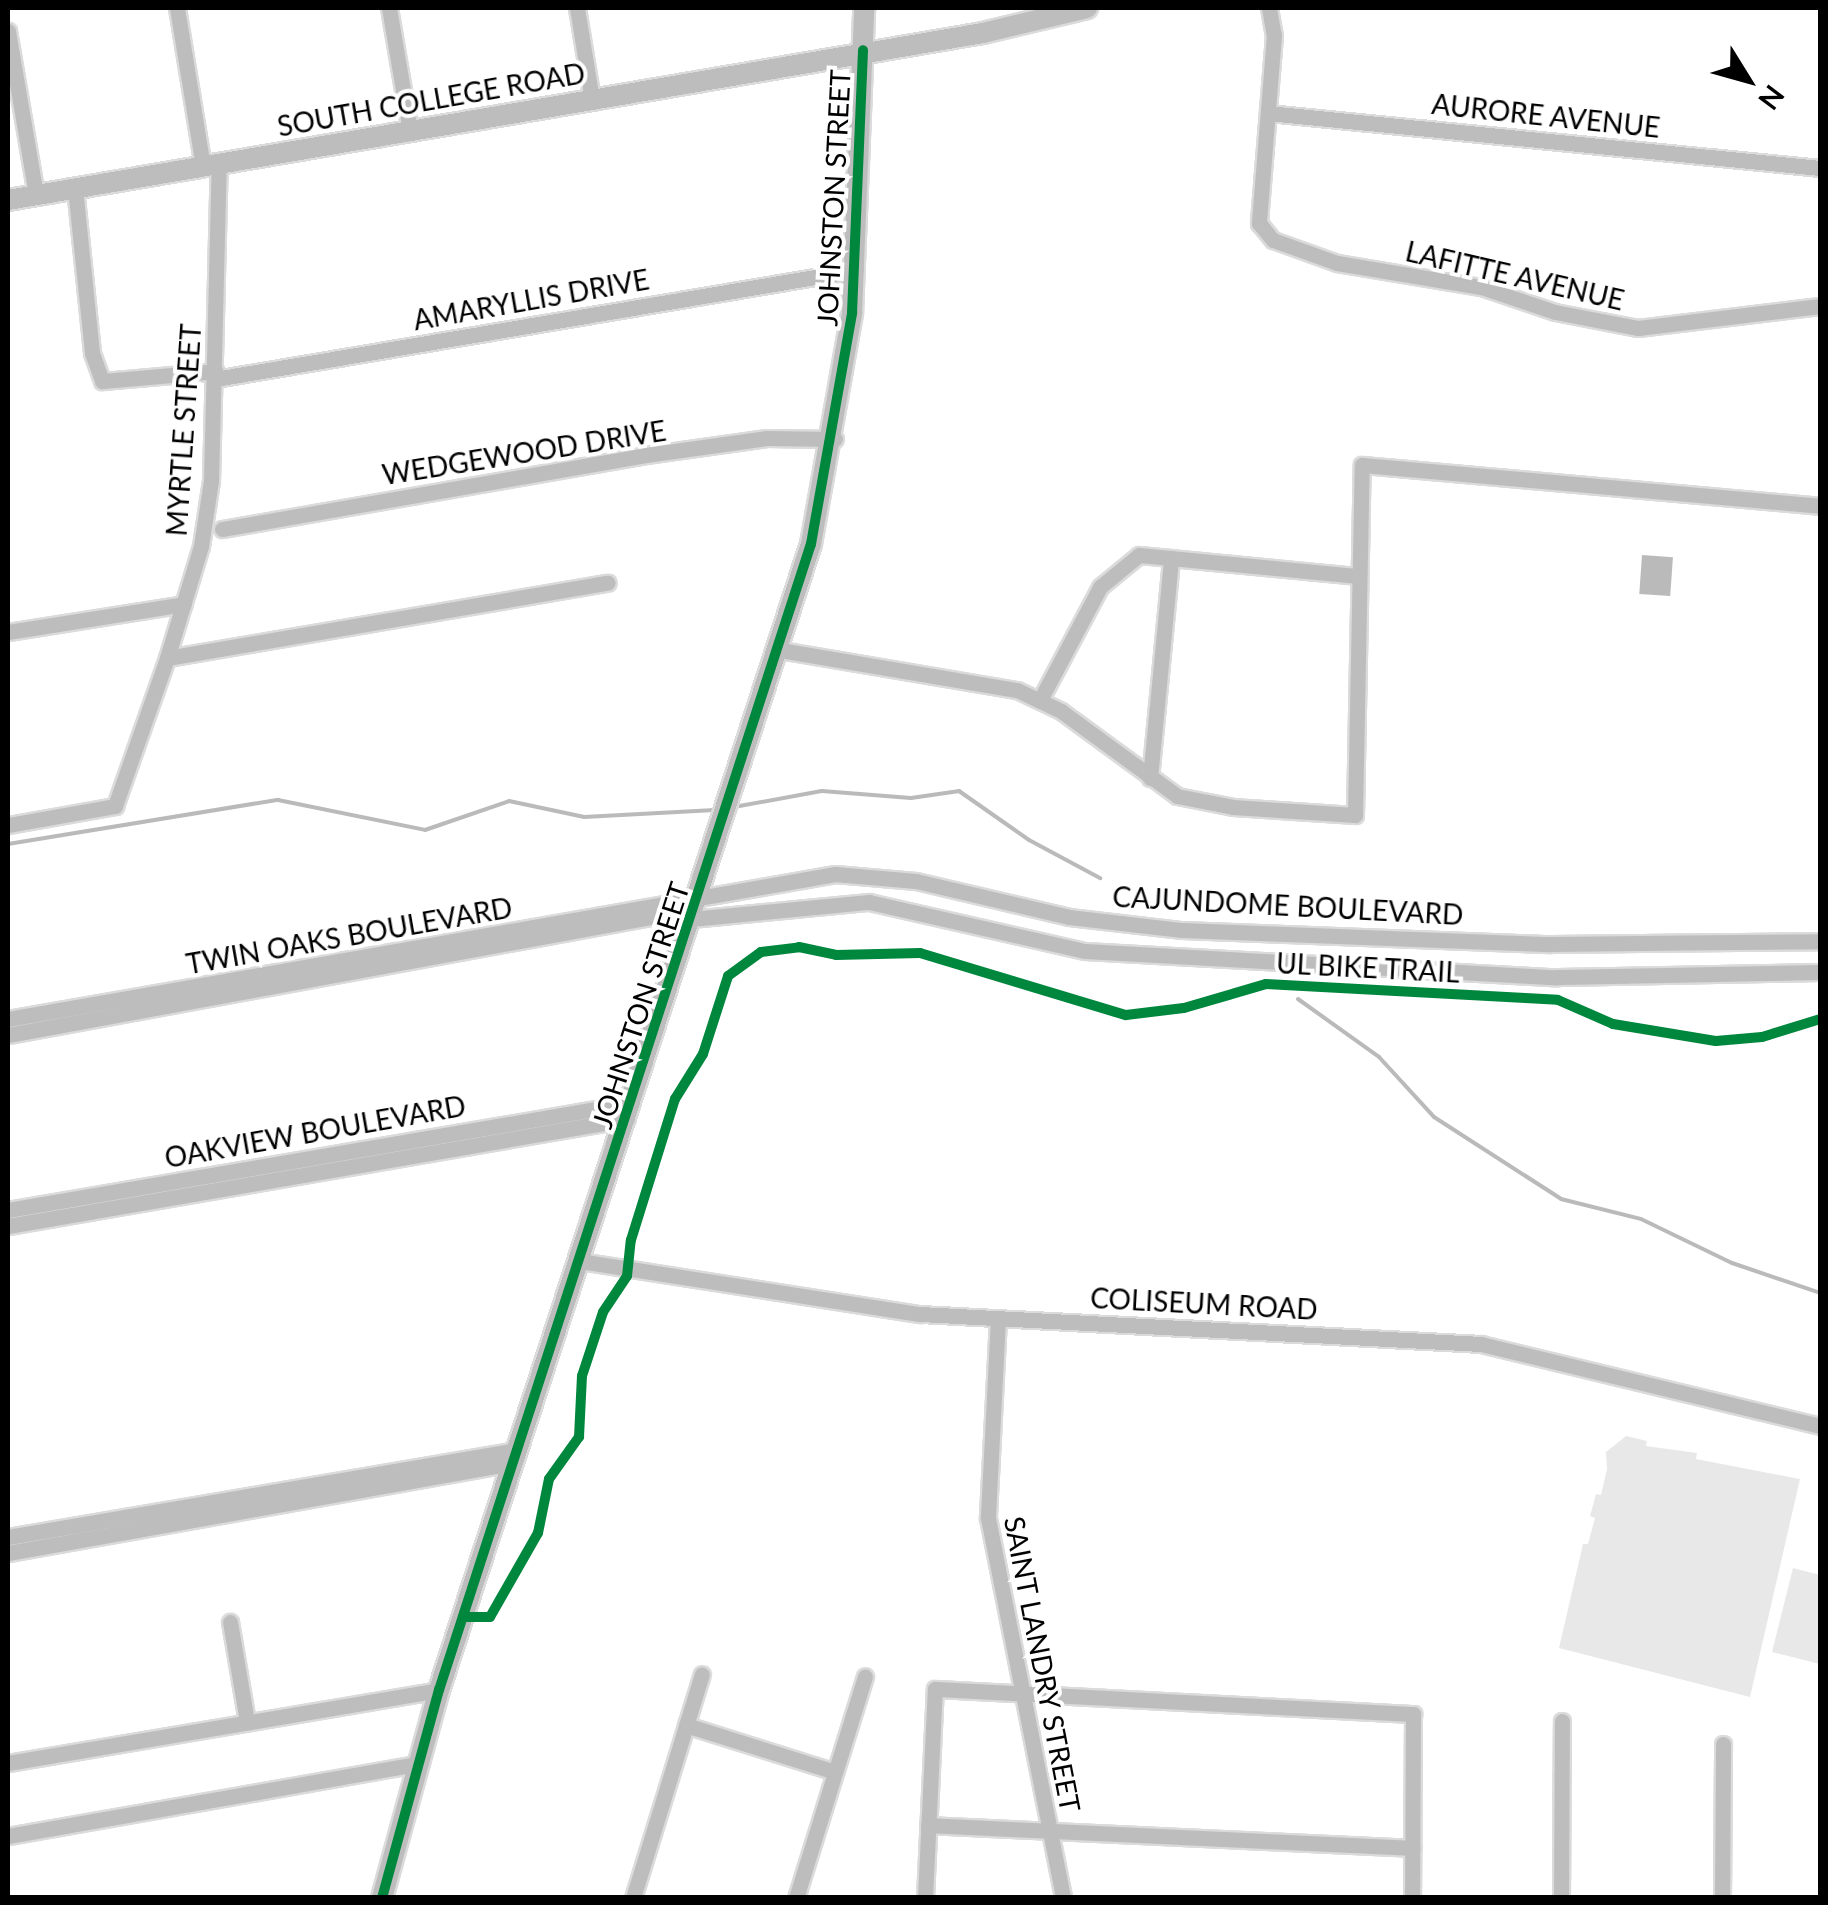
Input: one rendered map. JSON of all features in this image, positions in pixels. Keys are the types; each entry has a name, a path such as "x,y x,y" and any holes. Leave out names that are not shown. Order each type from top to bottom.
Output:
{"main road":[{"name":"JOHNSTON STREET","path":"382,1898 438,1690 780,650 834,440 856,270 864,8"},
{"name":"SOUTH COLLEGE ROAD","path":"8,200 863,50 983,33 1087,8"}],"street":[{"name":"MYRTLE STREET","path":"8,825 115,806 167,658 206,520 215,375 211,165 177,8"},
{"path":"389,8 410,131"},
{"path":"576,8 592,100"},
{"path":"1268,113 1274,35 1269,8"},
{"path":"8,31 36,195"},
{"name":"AURORE AVENUE","path":"1268,113 1820,168"},
{"name":"LAFITTE AVENUE","path":"1268,113 1259,223 1265,234 1337,263 1481,287 1556,312 1638,328 1820,306"},
{"name":"AMARYLLIS DRIVE","path":"75,188 92,353 102,381 215,375 856,270"},
{"name":"WEDGEWOOD DRIVE","path":"222,529 767,438 834,440"},
{"path":"780,650 992,683 1040,700 1150,778 1195,801 1355,815 1362,466 1820,506"},
{"path":"1040,700 1100,587 1139,555 1359,576"},
{"path":"1150,778 1171,558"},
{"path":"167,658 608,583"},
{"path":"8,632 184,604"},
{"name":"CAJUNDOME BOULEVARD","path":"695,908 804,876 885,876 1070,917 1148,926 1500,942 1820,941"},
{"name":"CAJUNDOME BOULEVARD","path":"695,908 869,902 927,911 1030,942 1145,954 1500,974 1665,978 1820,972"},
{"name":"TWIN OAKS BOULEVARD","path":"8,1019 695,908"},
{"name":"TWIN OAKS BOULEVARD","path":"8,1034 695,908"},
{"path":"1145,954 1148,926"},
{"path":"1500,942 1500,974"},
{"name":"OAKVIEW BOULEVARD","path":"8,1210 629,1111"},
{"name":"OAKVIEW BOULEVARD","path":"8,1226 629,1111"},
{"name":"COLISEUM ROAD","path":"580,1260 872,1310 1481,1344 1820,1426"},
{"name":"SAINT LANDRY STREET","path":"998,1318 988,1518 1063,1898"},
{"path":"8,1553 148,1521 515,1457"},
{"path":"8,1537 148,1521"},
{"path":"230,1622 247,1721"},
{"path":"633,1898 702,1674"},
{"path":"796,1898 865,1677"},
{"path":"925,1898 935,1689 1413,1714 1412,1898"},
{"path":"8,1763 438,1690"},
{"path":"1561,1898 1562,1722"},
{"path":"686,1725 835,1772"},
{"path":"1722,1898 1723,1744"},
{"path":"8,1836 416,1764"},
{"path":"928,1825 1412,1848"}],"shaded area":[{"path":"1642,555 1673,557 1670,596 1639,594"},
{"path":"1626,1436 1647,1441 1646,1446 1697,1453 1696,1459 1800,1479 1750,1697 1559,1648 1583,1544 1588,1544 1595,1518 1590,1516 1596,1494 1601,1495 1606,1452"},
{"path":"1793,1568 1820,1575 1820,1664 1772,1652"}],"waterway":[{"path":"734,807 822,791 911,798 959,791 1029,840 1100,878"},
{"path":"8,844 278,800 425,830 509,801 584,817 715,810"},
{"path":"1298,999 1379,1057 1434,1117 1561,1199 1641,1219 1732,1263 1820,1293"}],"cycle path":[{"path":"382,1898 439,1690 811,544 852,313 863,50"},
{"name":"UL BIKE TRAIL","path":"463,1617 490,1617 538,1533 549,1479 579,1437 582,1376 603,1312 627,1276 631,1240 675,1099 703,1054 728,976 761,952 799,947 836,955 920,953 1126,1015 1184,1008 1266,984 1558,1000 1613,1024 1716,1041 1762,1037 1820,1019"}]}
